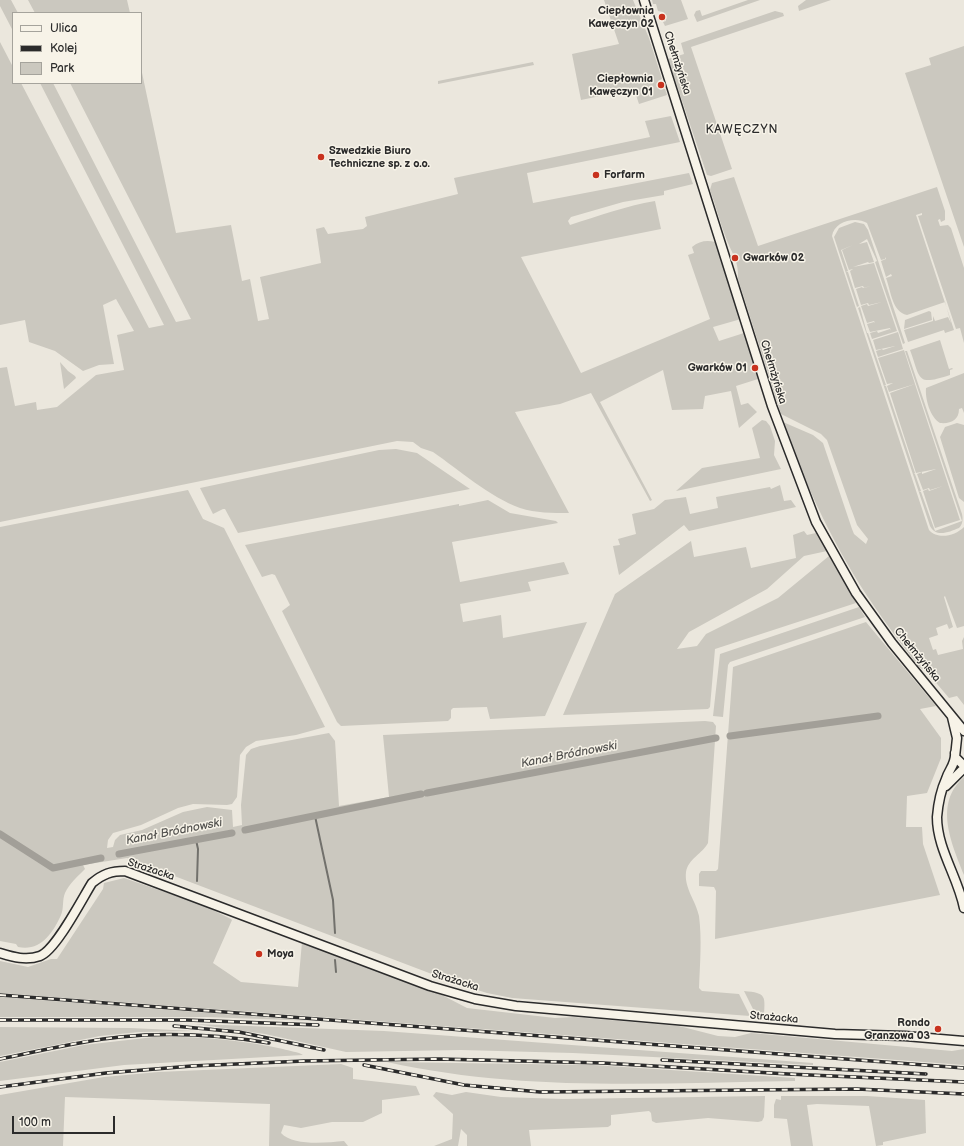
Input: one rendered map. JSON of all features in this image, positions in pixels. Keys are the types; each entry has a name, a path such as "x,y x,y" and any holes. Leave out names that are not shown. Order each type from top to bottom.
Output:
{"street":[{"name":"Chełmżyńska","path":"644,0 785,442 816,522 856,593 887,636 964,731"},
{"name":"Chełmżyńska","path":"952,717 957,738 956,750 954,763 945,779 938,811 939,833 958,886 964,908"},
{"path":"944,788 964,767 957,760 956,750 964,739"},
{"name":"Strażacka","path":"0,953 22,958 42,955 52,947 92,883 101,876 112,871 125,871 423,983 475,999 516,1006 737,1026 866,1036 901,1036 964,1041"}],"green space":[{"path":"0,0 11,0 17,12 12,12 12,29 0,6"},
{"path":"28,0 127,0 130,12 34,12"},
{"path":"604,0 633,0 649,38 662,79 658,81 661,89 665,89 667,95 639,104 634,89 581,100 572,54 619,44"},
{"path":"652,0 681,0 688,19 665,26 663,22 666,21 663,12 658,11 656,4 653,4"},
{"path":"748,0 760,0 697,22 694,15 696,11 700,10 702,16"},
{"path":"806,0 831,0 799,11 798,6"},
{"path":"775,11 783,13 784,16 691,47 732,169 711,176 707,175 668,59 684,54 681,43"},
{"path":"0,42 12,65 12,84 22,84 149,328 164,325 41,84 54,84 176,322 191,319 71,84 142,84 142,73 176,233 231,225 242,281 250,279 258,321 269,319 260,277 321,263 316,229 324,227 328,234 363,229 367,226 365,217 458,194 454,178 650,137 645,121 671,116 680,142 527,173 533,203 689,173 693,184 664,191 664,195 623,202 571,217 568,221 570,225 623,208 655,201 661,229 521,257 581,373 710,319 688,255 694,253 692,247 697,243 706,241 715,242 741,319 713,327 719,341 744,333 758,379 736,386 741,405 748,403 757,412 739,428 731,391 705,396 703,409 672,410 663,370 600,402 652,500 650,501 591,393 560,404 515,412 569,513 538,512 520,508 497,497 475,483 433,452 421,448 413,442 397,441 0,522 0,368 7,367 15,406 36,402 37,410 57,407 96,375 124,370 117,335 134,331 116,299 103,305 114,364 99,365 83,371 55,351 29,342 25,320 0,325"},
{"path":"964,46 964,247 905,73 931,65 929,58"},
{"path":"533,62 534,65 438,84 438,81"},
{"path":"734,177 758,246 937,187 945,211 945,220 941,222 940,219 938,220 940,226 948,225 951,228 964,268 964,343 960,328 956,329 918,216 922,215 922,213 916,215 945,302 907,315 898,310 895,305 886,278 892,276 891,274 886,277 881,261 886,259 885,257 885,259 881,260 867,223 857,220 846,221 837,227 832,236 929,530 937,535 946,536 956,533 964,527 964,626 957,628 945,596 944,597 953,627 949,629 947,624 936,628 938,635 929,638 933,650 936,649 938,655 963,649 962,641 964,637 964,705 957,696 949,698 927,672 919,667 885,622 834,540 801,470 783,422 813,435 823,443 854,534 866,544 868,539 857,525 827,440 821,434 781,414 738,279 736,262 710,190 712,183"},
{"path":"855,222 864,224 868,230 905,343 903,344 875,262 877,261 867,239 859,244 867,242 874,262 868,262 853,267 874,263 897,331 872,339 870,333 877,331 878,333 890,329 891,331 890,328 870,332 867,324 875,323 874,321 867,323 861,306 867,304 868,306 882,302 869,305 868,303 861,305 856,289 862,287 864,288 863,286 855,288 850,271 853,269 849,270 842,250 853,245 841,250 848,271 846,272 848,272 859,306 857,307 834,237 839,228"},
{"path":"860,307 867,333 886,385 884,386 886,386 915,473 914,474 921,491 919,491 921,492 935,531 962,521 959,528 943,533 936,532 933,530 930,526 858,308"},
{"path":"947,308 954,330 945,333 944,330 908,342 904,330 933,321 933,316 935,321 948,317 951,323"},
{"path":"929,311 931,312 932,320 904,329 905,320"},
{"path":"898,332 903,349 878,357 876,351 895,346 876,350 873,340"},
{"path":"940,340 949,369 953,369 950,370 950,375 925,380 921,378 916,368 910,350"},
{"path":"904,350 915,384 889,392 887,386 893,383 887,384 878,358"},
{"path":"905,351 907,351 962,514 962,521"},
{"path":"60,362 76,378 64,389"},
{"path":"964,373 964,413 962,408 959,409 956,419 948,423 940,423 933,417 929,407 926,397 926,388"},
{"path":"915,384 960,520 935,528 923,491 928,489 929,491 943,486 930,490 929,488 923,490 917,474 922,472 922,474 936,469 916,473 890,393"},
{"path":"762,420 766,421 770,426 775,441 774,455 781,469 676,491 702,468 760,458 752,428"},
{"path":"957,423 964,425 964,502 959,498 940,437 945,427"},
{"path":"396,449 417,453 470,489 238,533 225,509 213,514 200,488 379,450"},
{"path":"780,485 784,501 791,500 796,507 689,531 684,525 619,575 613,546 620,545 618,539 636,534 632,514 654,509 665,500 686,497 690,514 718,508 716,497 770,487 771,489"},
{"path":"188,490 203,519 224,528 325,727 296,735 256,741 246,747 240,755 237,797 232,804 193,804 178,808 141,825 113,833 108,840 107,848 113,847 115,840 120,835 142,830 183,812 207,807 232,810 233,827 242,825 241,805 246,755 251,749 260,746 329,733 335,741 339,806 389,797 383,735 705,721 713,722 716,726 708,843 690,863 686,872 688,889 699,916 701,943 699,988 702,991 739,994 750,1016 512,998 487,993 458,984 127,858 83,865 85,869 71,883 65,893 62,913 58,922 45,940 39,944 26,948 18,947 16,944 0,941 0,527"},
{"path":"488,500 510,513 556,521 558,523 452,542 460,582 564,562 569,574 528,582 531,591 460,604 463,622 501,615 503,638 587,622 545,716 490,719 487,707 453,708 451,710 451,718 448,721 341,726 337,722 282,611 290,605 275,575 272,574 262,577 245,545 459,504 459,506"},
{"path":"804,531 807,535 816,533 827,551 804,556 767,589 689,632 677,649 697,646 706,634 778,598 829,556 856,603 715,649 710,707 708,709 563,715 615,594 691,541 694,557 746,547 751,568 796,558 793,535"},
{"path":"859,607 865,617 730,662 728,665 723,717 713,716 720,654"},
{"path":"866,622 936,706 920,709 941,738 941,758 927,793 907,796 906,827 922,827 923,844 940,895 715,939 716,891 714,887 699,886 699,874 701,871 716,871 718,869 733,667"},
{"path":"964,777 964,875 951,837 947,812 949,799 955,788"},
{"path":"124,878 203,905 231,919 232,920 213,963 241,982 298,987 302,942 442,995 467,1008 555,1018 574,1017 679,1026 718,1036 735,1037 751,1033 952,1051 964,1049 964,1065 0,993 0,961 28,967 51,959 57,959 103,889 104,883"},
{"path":"744,991 757,993 763,997 765,1004 764,1017 757,1017"},
{"path":"0,997 315,1021 206,1017 0,1017"},
{"path":"637,1013 799,1025 805,1027"},
{"path":"195,1024 384,1031 813,1063 813,1065 573,1053 461,1050 346,1052 265,1034"},
{"path":"0,1027 130,1028 196,1031 139,1032 100,1036 0,1056"},
{"path":"154,1037 186,1037 235,1041 283,1049 303,1055 124,1065 0,1081 0,1062 84,1045"},
{"path":"387,1062 593,1065 795,1078 795,1081 641,1084 539,1082 437,1072"},
{"path":"341,1064 353,1068 353,1079 416,1086 420,1095 382,1100 382,1113 363,1122 332,1122 301,1128 284,1125 281,1133 286,1137 301,1142 319,1143 344,1141 348,1146 269,1146 270,1104 65,1097 63,1146 0,1146 0,1095 104,1077 158,1072"},
{"path":"436,1092 452,1095 466,1092 501,1097 563,1099 765,1096 764,1117 762,1121 758,1122 708,1118 656,1123 652,1121 651,1113 649,1111 611,1115 611,1125 608,1127 529,1130 531,1146 467,1146 467,1135 461,1129 458,1146 434,1146 452,1139 453,1114 433,1096"},
{"path":"781,1096 867,1096 925,1100 926,1133 883,1142 883,1145 876,1146 869,1106 817,1104 807,1105 813,1146 791,1146 787,1119 774,1118 774,1105 776,1099 781,1100"}],"waterway":[{"name":"Kanał Bródnowski","path":"730,736 878,716"},
{"name":"Kanał Bródnowski","path":"427,793 716,738"},
{"name":"Kanał Bródnowski","path":"245,830 421,794"},
{"path":"315,816 333,900 335,933"},
{"name":"Kanał Bródnowski","path":"119,854 232,833"},
{"name":"Kanał Bródnowski","path":"0,834 53,868 101,858"},
{"path":"196,840 198,849 197,881"},
{"path":"335,960 336,972"}],"railway":[{"path":"0,995 964,1068"},
{"path":"0,1020 187,1020 318,1025"},
{"path":"174,1026 239,1032 324,1050"},
{"path":"0,1059 60,1046 139,1035 195,1035 269,1043"},
{"path":"0,1087 106,1073 192,1066 304,1061 439,1059 603,1063 788,1074 964,1082"},
{"path":"662,1060 926,1074"},
{"path":"364,1065 464,1085 540,1092 857,1089 964,1094"}],"place":[{"name":"Ciepłownia Kawęczyn 02","path":"662,17"},
{"name":"Ciepłownia Kawęczyn 01","path":"661,85"},
{"name":"Szwedzkie Biuro Techniczne sp. z o.o.","path":"321,157"},
{"name":"Forfarm","path":"596,175"},
{"name":"Gwarków 02","path":"735,258"},
{"name":"Gwarków 01","path":"755,368"},
{"name":"Moya","path":"259,954"},
{"name":"Rondo Granzowa 03","path":"938,1029"}],"district":[{"name":"KAWĘCZYN","path":"742,130"}]}
